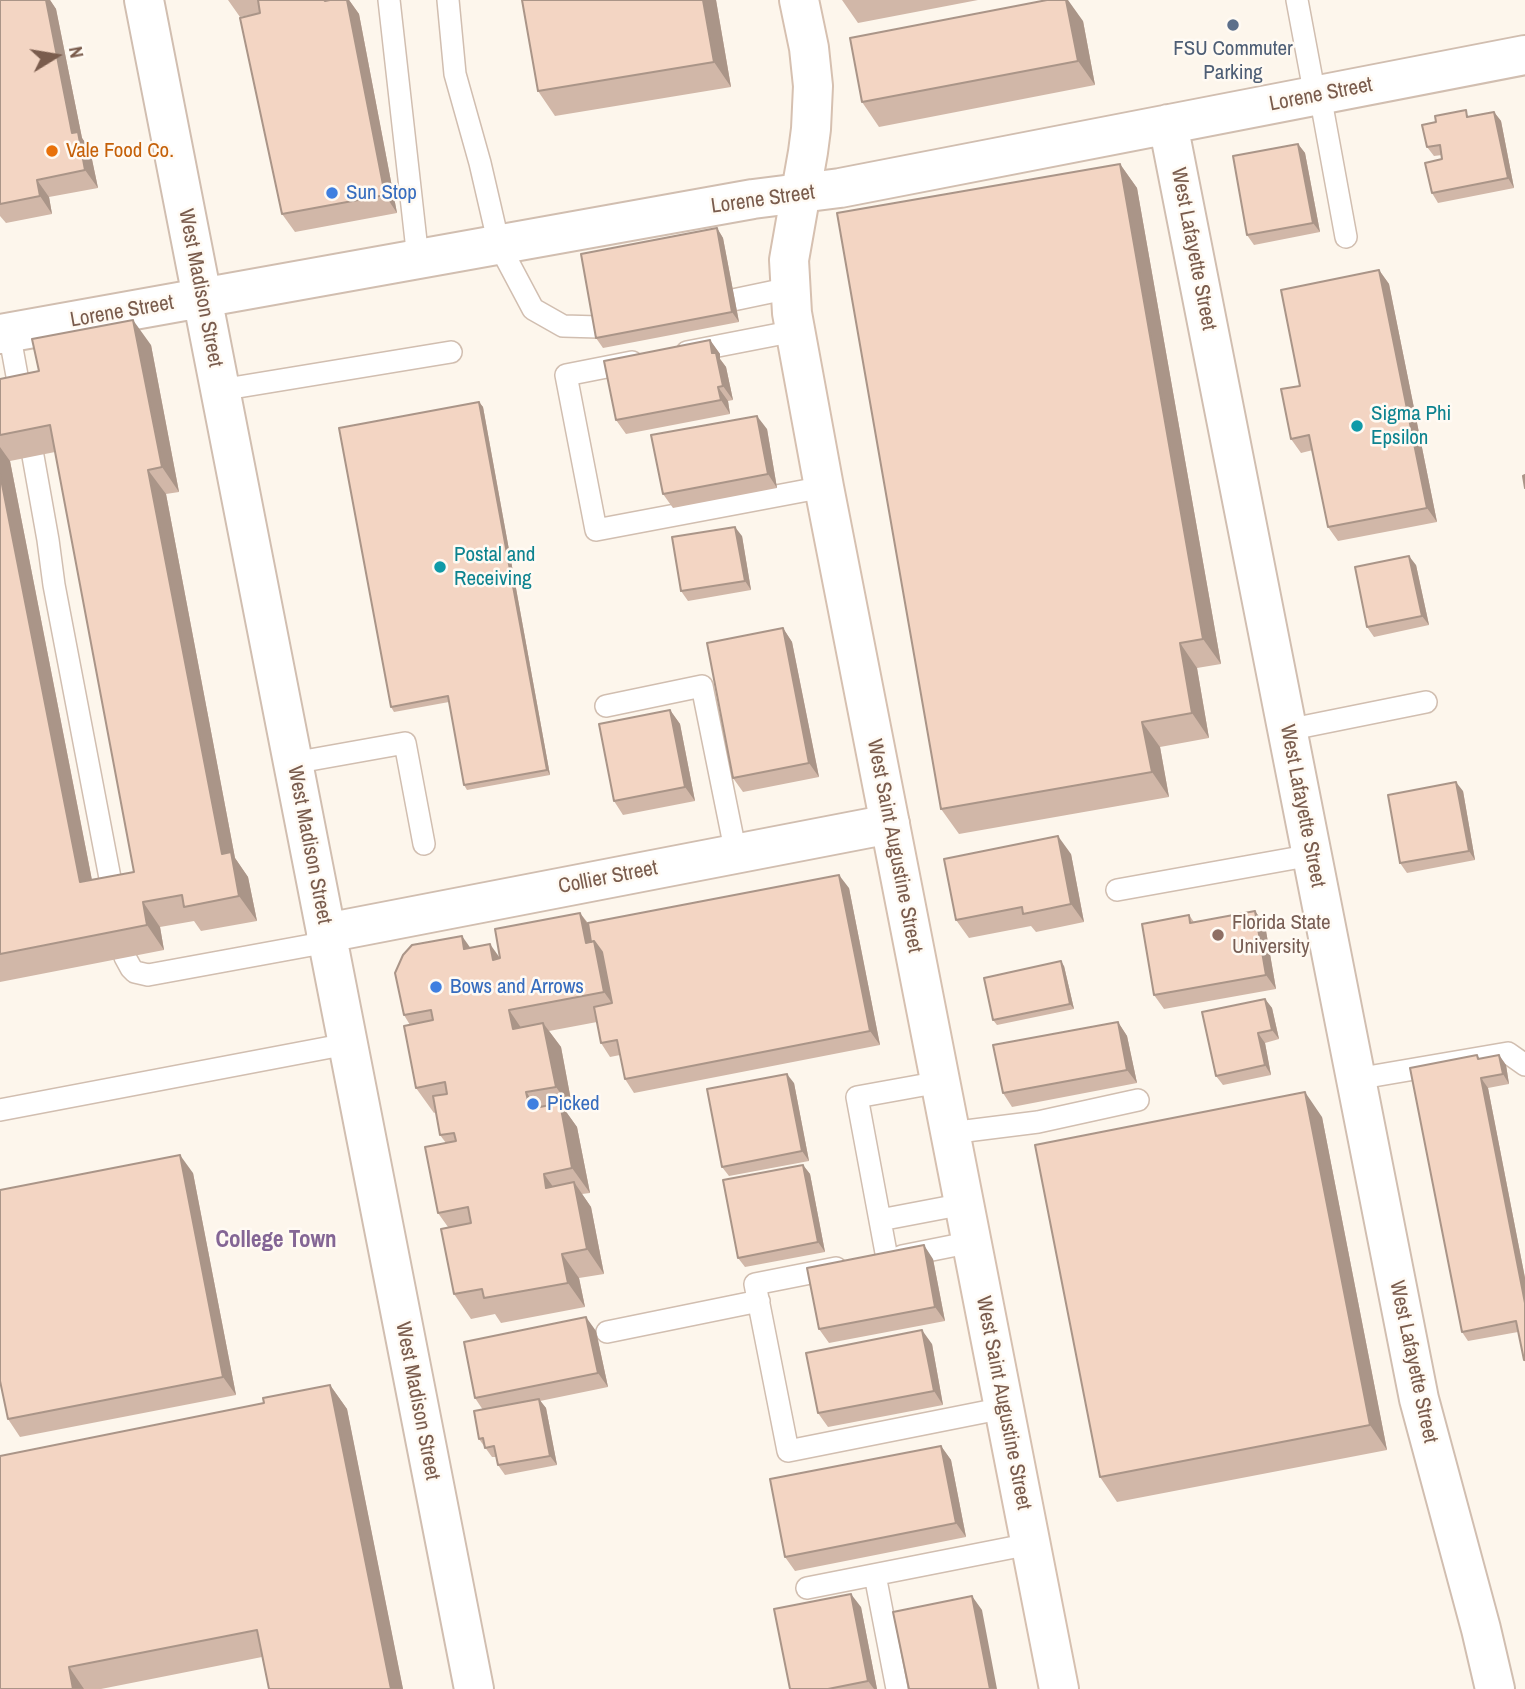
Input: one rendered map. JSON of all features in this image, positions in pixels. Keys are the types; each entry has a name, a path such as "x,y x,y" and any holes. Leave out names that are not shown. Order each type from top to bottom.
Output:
{"street":[{"name":"West Madison Street","path":"144,0 474,1689"},
{"name":"West Saint Augustine Street","path":"799,0 813,86 811,129 789,260 792,313 1059,1689"},
{"name":"Lorene Street","path":"5,333 753,199 840,188 1525,55"},
{"name":"West Lafayette Street","path":"1168,124 1419,1399 1495,1689"},
{"name":"Collier Street","path":"327,938 890,824"}],"lane":[{"path":"389,0 418,259"},
{"path":"448,0 455,74 481,163 499,245 533,309 563,326 599,327 640,319"},
{"path":"1297,0 1346,237"},
{"path":"694,308 790,288"},
{"path":"674,354 796,331"},
{"path":"5,333 22,403"},
{"path":"220,390 451,352"},
{"path":"647,359 566,375 596,530 824,487"},
{"path":"33,456 54,585 115,904"},
{"path":"606,706 702,687 736,854"},
{"path":"1287,730 1426,702"},
{"path":"293,763 405,743 424,844"},
{"path":"1117,890 1312,855"},
{"path":"125,957 135,972 148,975 327,938"},
{"path":"0,1110 347,1044"},
{"path":"1356,1079 1508,1054 1525,1065"},
{"path":"873,1261 880,1220 857,1097 940,1082"},
{"path":"950,1133 1038,1122 1138,1100"},
{"path":"880,1220 964,1204"},
{"path":"972,1242 755,1284 788,1451 1004,1408"},
{"path":"607,1332 759,1301"},
{"path":"807,1588 1031,1544"},
{"path":"875,1575 897,1689"}],"building":[{"path":"0,0 46,0 72,133 78,132 85,170 37,180 40,196 0,204"},
{"path":"258,0 347,0 385,195 282,214 240,18 260,13"},
{"path":"522,0 703,0 714,62 538,91"},
{"path":"1047,0 1066,0 1078,61 862,102 850,38"},
{"path":"1466,110 1467,117 1494,112 1508,178 1432,193 1425,163 1442,159 1440,145 1427,147 1422,125 1436,122 1435,116"},
{"path":"1298,144 1313,223 1247,235 1233,156"},
{"path":"1120,164 1203,639 1180,643 1192,713 1142,722 1152,772 941,809 837,213"},
{"path":"717,228 732,312 596,338 581,254"},
{"name":"Sigma Phi Epsilon","path":"1379,270 1427,508 1328,527 1309,435 1291,439 1281,389 1300,386 1281,290"},
{"path":"133,320 162,467 148,470 222,854 231,852 239,896 184,907 182,895 143,902 147,925 0,954 0,474 80,882 134,872 50,425 0,435 0,379 39,371 32,339"},
{"path":"710,340 712,353 716,353 723,386 718,387 721,400 616,420 604,361"},
{"name":"Postal and Receiving","path":"479,402 547,770 464,785 448,696 391,707 339,428"},
{"path":"757,416 768,474 663,494 651,435"},
{"path":"735,527 745,581 681,591 672,537"},
{"path":"1409,556 1422,616 1367,627 1355,567"},
{"path":"783,628 809,763 733,778 707,643"},
{"path":"670,710 685,787 614,801 599,724"},
{"path":"1456,782 1469,851 1400,863 1388,795"},
{"path":"1058,836 1071,904 1023,914 1022,907 956,920 944,859"},
{"path":"839,875 870,1031 625,1079 617,1040 601,1043 594,1007 612,1003 602,952 594,941 591,942 588,923"},
{"path":"1255,911 1266,975 1154,995 1142,924 1189,915 1190,923"},
{"path":"580,913 586,943 594,941 604,992 509,1010 513,1029 543,1023 556,1087 526,1092 530,1109 560,1103 572,1168 544,1174 546,1188 574,1182 587,1249 562,1254 568,1283 484,1298 482,1289 454,1294 441,1229 471,1223 468,1207 438,1213 425,1147 456,1141 454,1133 440,1135 433,1096 447,1094 445,1082 416,1088 404,1026 433,1020 431,1010 404,1015 395,973 403,955 412,945 462,936 464,949 490,944 493,960 500,958 495,929"},
{"path":"1061,961 1070,1004 993,1020 984,978"},
{"path":"1265,999 1272,1030 1258,1033 1265,1065 1216,1076 1202,1012"},
{"path":"1118,1022 1127,1070 1003,1093 993,1045"},
{"path":"1477,1055 1478,1059 1499,1055 1503,1074 1481,1078 1525,1303 1525,1360 1516,1321 1462,1332 1410,1068"},
{"path":"787,1074 802,1151 722,1167 707,1089"},
{"path":"1305,1092 1370,1425 1100,1477 1035,1145"},
{"path":"180,1155 223,1377 8,1419 0,1381 0,1190"},
{"path":"803,1165 818,1242 738,1258 723,1180"},
{"path":"924,1245 935,1307 819,1329 807,1268"},
{"path":"586,1317 598,1373 475,1398 464,1342"},
{"path":"922,1330 934,1391 818,1413 806,1353"},
{"path":"330,1385 391,1689 269,1689 257,1630 69,1667 73,1689 0,1689 0,1456 264,1403 263,1398"},
{"path":"539,1399 550,1456 498,1465 494,1446 485,1448 483,1438 479,1439 474,1411"},
{"path":"941,1446 956,1523 785,1557 770,1479"},
{"path":"851,1594 868,1681 828,1689 790,1689 774,1609"},
{"path":"972,1596 990,1689 909,1689 893,1612"}],"place":[{"name":"FSU Commuter Parking","path":"1233,25"},
{"name":"Vale Food Co.","path":"52,151"},
{"name":"Sun Stop","path":"332,193"},
{"name":"Sigma Phi Epsilon","path":"1357,426"},
{"name":"Postal and Receiving","path":"440,567"},
{"name":"Florida State University","path":"1218,935"},
{"name":"Bows and Arrows","path":"436,987"},
{"name":"Picked","path":"533,1104"}],"district":[{"name":"College Town","path":"276,1241"}]}
